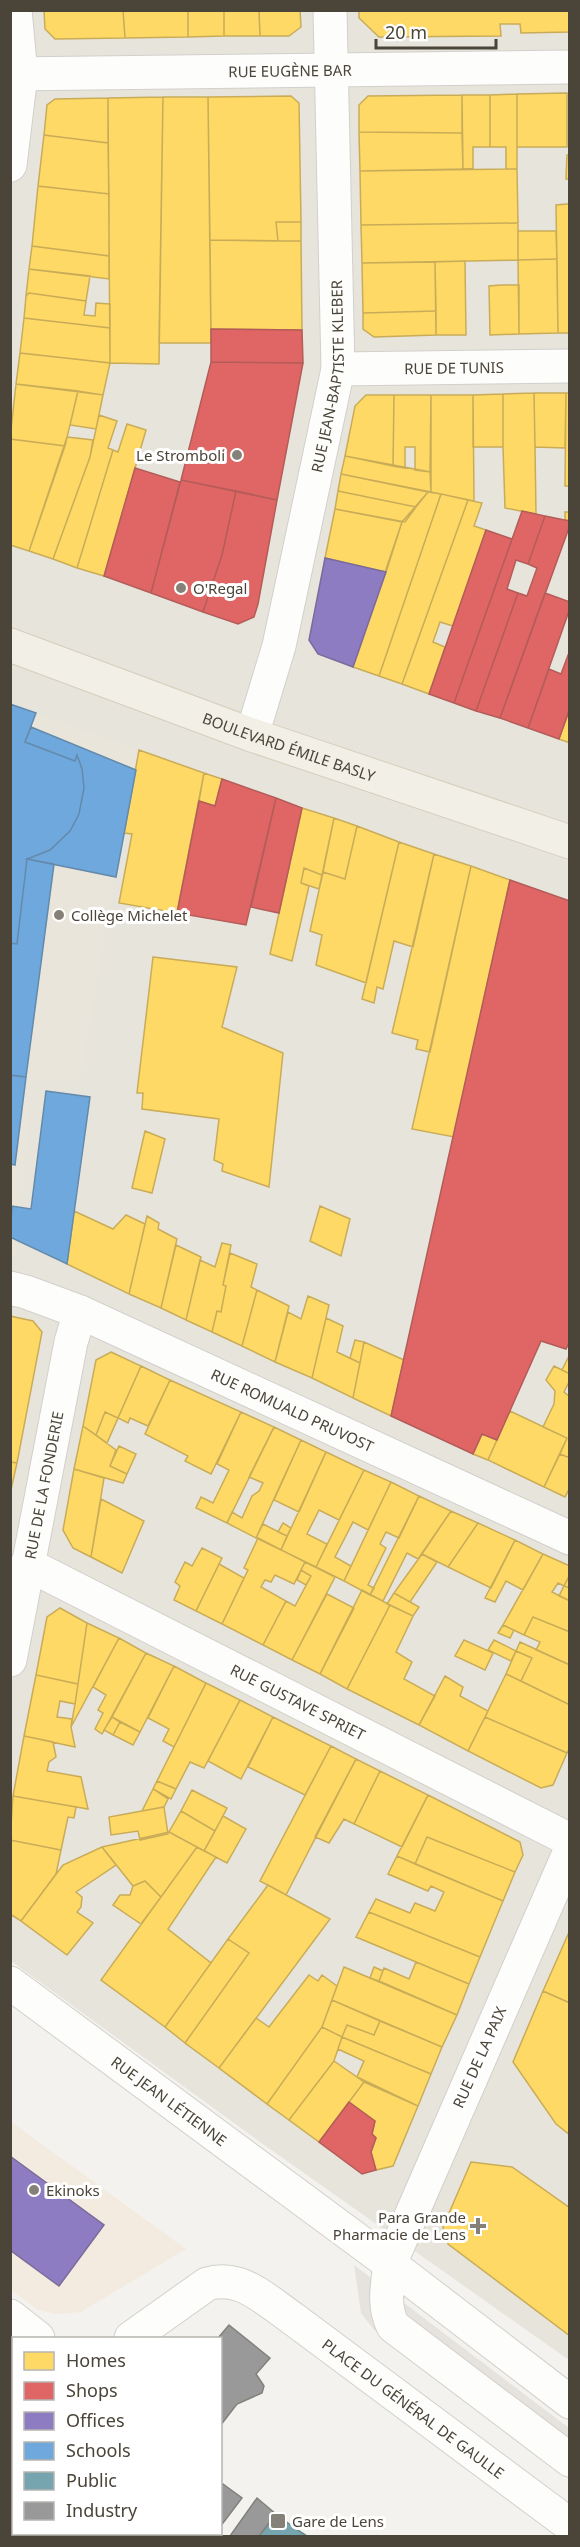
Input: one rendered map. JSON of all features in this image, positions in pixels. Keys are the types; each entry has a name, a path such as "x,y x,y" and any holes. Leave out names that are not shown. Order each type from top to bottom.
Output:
{"main road":[{"name":"BOULEVARD ÉMILE BASLY","path":"10,645 252,735 570,842"}],"street":[{"path":"10,165 16,74 15,10"},
{"name":"RUE JEAN-BAPTISTE KLEBER","path":"252,735 279,646 338,369 330,10"},
{"name":"RUE EUGÈNE BAR","path":"16,74 570,67"},
{"name":"RUE DE TUNIS","path":"338,369 570,366"},
{"name":"RUE ROMUALD PRUVOST","path":"10,1288 80,1312 570,1538"},
{"name":"RUE DE LA FONDERIE","path":"10,1660 71,1342 80,1312"},
{"name":"RUE GUSTAVE SPRIET","path":"27,1564 570,1840"},
{"name":"RUE DE LA PAIX","path":"570,1851 390,2264 385,2302 387,2315 393,2326 570,2460"},
{"name":"RUE JEAN LÉTIENNE","path":"10,1983 390,2264"},
{"path":"390,2264 570,2402"},
{"name":"PLACE DU GÉNÉRAL DE GAULLE","path":"132,2337 207,2284 219,2280 234,2281 257,2293 570,2525"},
{"path":"10,2316 37,2337"}],"shaded area":[{"path":"11,11 569,11 569,2360 260,2142 11,1961"},
{"name":"Collège Michelet","path":"10,703 137,750 80,1080 33,1080 16,1253 10,1252"},
{"path":"10,2121 186,2249 81,2312 57,2314 38,2310 11,2290"},
{"path":"354,2265 569,2428 569,2478 374,2330 361,2313"}],"building: Homes":[{"path":"44,10 123,10 125,38 55,39 45,29"},
{"path":"123,10 188,10 188,37 125,38"},
{"path":"188,10 224,10 224,36 188,37"},
{"path":"224,10 259,10 260,36 224,36"},
{"path":"259,10 300,10 301,27 289,36 260,36"},
{"path":"359,10 570,10 570,32 521,33 520,24 500,24 501,36 379,37 359,18"},
{"path":"567,93 567,147 517,147 517,94"},
{"path":"517,94 517,169 506,169 506,147 490,147 490,95"},
{"path":"462,95 490,95 490,147 473,147 473,169 463,169"},
{"path":"462,95 462,133 359,132 359,105 368,96"},
{"path":"291,96 299,103 301,222 276,222 278,241 210,240 208,97"},
{"path":"163,97 208,97 211,343 159,343"},
{"path":"163,97 159,364 110,363 108,98"},
{"path":"108,98 108,143 44,135 47,105 55,99"},
{"path":"359,132 462,133 463,169 360,171"},
{"path":"44,135 108,143 109,194 38,186"},
{"path":"567,155 570,155 570,179 566,179"},
{"path":"517,169 518,223 361,225 360,171"},
{"path":"38,186 109,194 109,256 32,246"},
{"path":"570,204 570,333 558,333 556,205"},
{"path":"276,222 301,222 301,241 278,241"},
{"path":"518,223 518,260 362,263 361,225"},
{"path":"518,231 556,231 557,259 518,260"},
{"path":"210,240 301,241 302,330 211,329"},
{"path":"32,246 109,256 109,279 29,269"},
{"path":"557,259 558,333 519,334 518,260"},
{"path":"465,261 466,335 436,335 435,262"},
{"path":"435,262 436,311 363,313 362,263"},
{"path":"29,269 90,276 86,301 29,293 26,296"},
{"path":"519,285 519,334 490,335 489,286"},
{"path":"29,293 86,301 84,315 95,316 96,303 110,304 110,328 24,318 26,296"},
{"path":"436,311 436,335 374,337 363,329 363,313"},
{"path":"24,318 110,328 110,363 20,353"},
{"path":"20,353 110,363 103,395 16,384"},
{"path":"16,384 78,391 65,446 10,439"},
{"path":"78,391 103,395 96,429 70,425"},
{"path":"534,393 536,514 505,508 503,447 503,394"},
{"path":"534,393 566,393 565,448 535,447"},
{"path":"566,393 570,393 570,486 565,486"},
{"path":"503,394 503,447 473,447 473,395"},
{"path":"366,395 394,395 393,466 345,456 355,406"},
{"path":"394,395 431,395 430,472 415,470 415,447 405,447 405,468 393,466"},
{"path":"431,395 473,395 474,501 431,492"},
{"path":"99,415 117,421 108,448 113,450 77,568 53,559 90,457"},
{"path":"127,424 146,430 104,576 77,568 113,450 118,452"},
{"path":"67,437 93,440 90,457 53,559 29,551"},
{"path":"10,439 65,446 29,551 10,545"},
{"path":"345,456 430,472 431,492 341,474"},
{"path":"341,474 428,492 416,507 338,491"},
{"path":"338,491 416,507 405,522 335,509"},
{"path":"428,492 441,494 379,676 353,667 402,522"},
{"path":"441,494 468,500 402,684 379,676"},
{"path":"468,500 482,503 474,526 486,530 453,626 440,622 433,642 445,647 429,694 402,684"},
{"path":"335,509 402,522 386,572 325,558"},
{"path":"565,512 570,512 570,521 565,520"},
{"path":"570,708 570,743 559,739"},
{"path":"139,750 204,773 177,913 119,903 132,834 124,833"},
{"path":"204,773 222,779 215,806 199,801"},
{"path":"302,808 334,818 322,875 304,868 301,883 309,886 292,961 270,954"},
{"path":"334,818 357,826 345,879 323,872"},
{"path":"357,826 399,842 366,983 316,965 322,935 310,931 323,872 345,879"},
{"path":"399,842 434,854 413,947 394,941 383,989 377,987 374,1003 362,999"},
{"path":"434,854 471,866 430,1052 416,1049 418,1040 392,1033"},
{"path":"471,866 510,880 454,1137 412,1129"},
{"path":"304,868 322,875 319,889 301,883"},
{"path":"153,957 237,967 222,1027 283,1053 269,1187 222,1171 223,1164 214,1160 219,1119 142,1109 143,1093 137,1093"},
{"path":"145,1131 165,1139 152,1193 132,1188"},
{"path":"320,1206 350,1219 341,1256 310,1241"},
{"path":"74,1211 113,1229 126,1215 145,1224 129,1294 67,1264"},
{"path":"147,1216 159,1223 158,1229 177,1239 161,1308 129,1294"},
{"path":"222,1243 231,1245 223,1285 226,1286 221,1312 217,1311 212,1332 186,1320 200,1260 215,1267"},
{"path":"176,1245 201,1257 186,1320 161,1308"},
{"path":"230,1253 257,1264 251,1287 257,1290 242,1346 212,1332 217,1311 221,1312 226,1286 223,1285"},
{"path":"257,1290 289,1306 275,1362 242,1346"},
{"path":"308,1296 329,1305 312,1378 275,1362 288,1312 301,1319"},
{"path":"10,1316 33,1321 42,1332 17,1463 10,1462"},
{"path":"326,1318 343,1326 337,1352 360,1363 353,1398 312,1378"},
{"path":"355,1340 364,1342 360,1363 350,1358"},
{"path":"364,1342 404,1360 391,1416 353,1398"},
{"path":"111,1352 141,1366 118,1418 105,1412 96,1435 83,1426 96,1360"},
{"path":"570,1354 570,1374 562,1370"},
{"path":"141,1366 170,1380 148,1426 130,1418 128,1423 118,1418"},
{"path":"554,1366 570,1374 570,1380 564,1392 570,1397 570,1458 560,1454 567,1438 543,1427 554,1404 555,1391 546,1380"},
{"path":"170,1380 241,1412 211,1474 185,1461 188,1456 145,1434"},
{"path":"510,1411 567,1438 544,1487 488,1460"},
{"path":"105,1412 118,1418 107,1443 96,1435"},
{"path":"241,1412 274,1427 227,1523 196,1508 201,1497 213,1503 229,1470 217,1464"},
{"path":"83,1426 116,1450 110,1466 127,1474 123,1483 74,1469"},
{"path":"274,1427 301,1440 256,1538 227,1523 232,1512 242,1518 252,1496 259,1491 263,1483 249,1477"},
{"path":"482,1434 497,1440 488,1460 473,1454"},
{"path":"301,1440 326,1452 299,1512 274,1500"},
{"path":"119,1446 136,1454 127,1474 110,1466"},
{"path":"326,1452 364,1470 339,1520 319,1510 307,1534 327,1544 316,1567 281,1550"},
{"path":"560,1454 570,1458 570,1487 565,1497 544,1487"},
{"path":"10,1462 17,1463 10,1494"},
{"path":"74,1469 104,1478 91,1557 73,1548 63,1530"},
{"path":"364,1470 391,1482 368,1530 353,1522 335,1557 351,1566 344,1581 316,1567"},
{"path":"391,1482 419,1496 399,1538 386,1532 380,1544 386,1548 368,1585 374,1588 370,1595 344,1581"},
{"path":"419,1496 451,1511 418,1559 407,1553 383,1601 370,1595"},
{"path":"101,1499 144,1521 122,1573 91,1557"},
{"path":"451,1511 478,1523 448,1567 422,1554"},
{"path":"283,1523 291,1528 287,1536 278,1532"},
{"path":"478,1523 515,1540 491,1588 448,1567"},
{"path":"263,1524 287,1536 281,1550 256,1538"},
{"path":"258,1538 305,1562 294,1584 275,1575 271,1582 265,1580 261,1587 286,1601 263,1645 222,1624 248,1570 244,1568"},
{"path":"515,1540 543,1554 523,1590 506,1581 495,1602 485,1598"},
{"path":"202,1548 222,1558 196,1611 174,1600 180,1586 175,1582 185,1562 192,1566"},
{"path":"422,1554 437,1562 410,1602 394,1593"},
{"path":"543,1554 570,1566 570,1574 564,1586 558,1583 552,1592 570,1601 570,1632 533,1617 524,1635 503,1625"},
{"path":"305,1562 335,1577 292,1660 263,1645 286,1601 295,1606 311,1576 301,1570"},
{"path":"219,1564 244,1578 222,1624 196,1611"},
{"path":"301,1570 311,1576 306,1585 297,1580"},
{"path":"570,1574 570,1588 564,1586"},
{"path":"564,1586 570,1588 570,1601 559,1596"},
{"path":"362,1590 390,1605 347,1689 320,1674"},
{"path":"394,1593 419,1607 413,1616 387,1604"},
{"path":"327,1594 354,1608 320,1674 292,1660"},
{"path":"390,1605 413,1616 396,1652 412,1662 404,1679 435,1696 419,1725 347,1689"},
{"path":"60,1608 87,1623 78,1684 36,1675 47,1617"},
{"path":"533,1617 570,1632 570,1665 536,1650 540,1642 524,1635"},
{"path":"87,1623 119,1638 71,1727 75,1704"},
{"path":"503,1625 514,1630 510,1638 498,1633"},
{"path":"119,1638 146,1653 102,1734 95,1729 103,1713 98,1710 106,1695 93,1687"},
{"path":"464,1640 493,1653 485,1670 455,1656"},
{"path":"494,1640 516,1651 511,1661 488,1650"},
{"path":"520,1642 570,1665 570,1705 521,1681 532,1658 516,1651"},
{"path":"516,1651 532,1658 521,1681 506,1674"},
{"path":"146,1653 174,1666 140,1732 112,1717"},
{"path":"174,1666 206,1683 174,1747 163,1741 169,1729 148,1718"},
{"path":"506,1674 570,1705 570,1747 567,1753 485,1717"},
{"path":"36,1675 78,1684 75,1704 60,1701 57,1717 72,1719 71,1727 75,1747 24,1736"},
{"path":"445,1676 463,1687 460,1696 488,1711 468,1751 419,1725"},
{"path":"206,1683 240,1700 204,1768 190,1762 176,1789 157,1781"},
{"path":"240,1700 273,1717 241,1779 208,1761"},
{"path":"112,1717 120,1722 113,1735 104,1730"},
{"path":"273,1717 331,1746 305,1795 248,1767"},
{"path":"485,1717 567,1753 553,1785 541,1788 468,1751"},
{"path":"120,1722 140,1732 133,1745 113,1735"},
{"path":"24,1736 53,1742 56,1757 49,1762 47,1771 81,1777 88,1809 13,1796"},
{"path":"331,1746 356,1759 286,1895 260,1881"},
{"path":"356,1759 380,1771 354,1824 344,1819 329,1843 315,1837"},
{"path":"380,1771 428,1795 402,1847 354,1824"},
{"path":"157,1781 176,1789 171,1799 153,1789"},
{"path":"153,1789 168,1799 164,1807 142,1811"},
{"path":"192,1790 227,1808 215,1831 181,1811"},
{"path":"428,1795 520,1842 523,1855 515,1872 427,1837 415,1864 397,1856"},
{"path":"13,1796 76,1807 74,1818 68,1817 61,1850 10,1840"},
{"path":"164,1807 168,1834 140,1840 138,1831 111,1835 109,1817"},
{"path":"181,1811 215,1831 204,1851 169,1832"},
{"path":"223,1816 246,1829 227,1863 204,1851"},
{"path":"169,1832 197,1847 161,1897 145,1881 133,1886 102,1847"},
{"path":"427,1837 515,1872 503,1901 415,1864"},
{"path":"10,1840 61,1850 56,1874 21,1921 10,1914"},
{"path":"102,1847 116,1865 76,1892 82,1897 81,1907 77,1912 93,1923 67,1955 21,1921 63,1865"},
{"path":"197,1847 216,1857 168,1929 211,1963 165,2027 101,1980"},
{"path":"397,1856 503,1901 480,1957 369,1912 376,1899 410,1913 415,1903 435,1911 444,1892 431,1886 428,1891 388,1874"},
{"path":"145,1881 161,1897 141,1924 113,1905 120,1895 130,1895 133,1886"},
{"path":"268,1885 330,1919 219,2068 185,2043 249,1953 228,1939"},
{"path":"369,1912 480,1957 469,1984 356,1937"},
{"path":"570,1930 570,2003 543,1991"},
{"path":"228,1939 249,1953 185,2043 165,2027"},
{"path":"416,1962 469,1984 457,2015 379,1981 384,1968 409,1979"},
{"path":"344,1967 457,2015 442,2047 332,2000"},
{"path":"374,1967 383,1971 379,1981 370,1978"},
{"path":"309,1975 318,1981 322,1975 337,1986 322,2027 267,2104 219,2068 256,2018 269,2027"},
{"path":"543,1991 570,2003 570,2135 556,2124 513,2062"},
{"path":"332,2000 380,2021 374,2035 347,2025 342,2037 322,2027"},
{"path":"380,2021 442,2047 431,2074 342,2037 347,2025 374,2035"},
{"path":"322,2027 342,2037 334,2061 289,2120 267,2104"},
{"path":"342,2037 431,2074 418,2106 357,2077 364,2061 338,2049"},
{"path":"334,2061 364,2082 319,2142 289,2120"},
{"path":"364,2082 418,2106 393,2166 376,2170 371,2152 376,2138 372,2134 375,2121 349,2102"},
{"path":"471,2162 512,2167 570,2208 570,2336 448,2244 443,2227"}],"building: Shops":[{"path":"211,329 302,330 303,363 211,362"},
{"name":"Le Stromboli","path":"211,362 303,363 277,500 181,480"},
{"path":"135,468 180,482 151,593 104,576"},
{"path":"181,480 236,491 222,555 203,612 151,593"},
{"path":"236,491 277,500 254,617 238,624 203,612 222,555"},
{"path":"522,511 545,516 528,564 516,560 507,589 518,593 476,711 454,703"},
{"path":"545,516 570,521 570,525 500,718 476,711 518,593 527,596 537,568 528,564"},
{"path":"486,530 512,539 454,703 429,694"},
{"path":"545,593 570,602 570,608 528,728 500,718"},
{"path":"570,650 570,708 559,739 528,728 549,669 561,674"},
{"path":"222,779 276,798 246,925 177,913 199,801 215,806"},
{"path":"276,798 302,808 279,913 251,907"},
{"path":"510,880 570,901 570,1341 566,1349 541,1341 497,1440 482,1434 473,1454 391,1416"},
{"path":"349,2102 375,2121 372,2134 376,2138 371,2152 376,2170 362,2174 319,2142"}],"building: Offices":[{"path":"325,558 386,572 353,667 318,654 309,640"},
{"name":"Ekinoks","path":"10,2156 104,2225 59,2286 10,2250"}],"building: Schools":[{"path":"10,704 36,713 25,742 75,761 77,755 82,769 84,788 79,814 70,831 50,850 27,859 17,944 10,943"},
{"path":"31,727 136,770 116,877 27,859 50,850 70,831 79,814 84,788 82,769 77,755 75,761 25,742"},
{"path":"27,859 54,864 26,1077 10,1075 10,943 17,944"},
{"path":"10,1075 26,1077 15,1165 10,1164"},
{"path":"46,1091 90,1097 67,1264 10,1237 12,1206 31,1209"}],"building: Public":[{"name":"Gare de Lens","path":"276,2514 296,2529 307,2536 259,2536"}],"building: Industry":[{"path":"229,2325 270,2358 256,2374 264,2386 262,2393 237,2404 222,2423 222,2337 219,2337"},
{"path":"222,2485 242,2498 222,2524"},
{"path":"257,2498 276,2514 259,2536 230,2536"}],"place":[{"name":"Le Stromboli","path":"237,455"},
{"name":"O'Regal","path":"181,588"},
{"name":"Collège Michelet","path":"59,915"},
{"name":"Ekinoks","path":"34,2190"},
{"name":"Para Grande Pharmacie de Lens","path":"478,2226"},
{"name":"Gare de Lens","path":"278,2521"}]}
